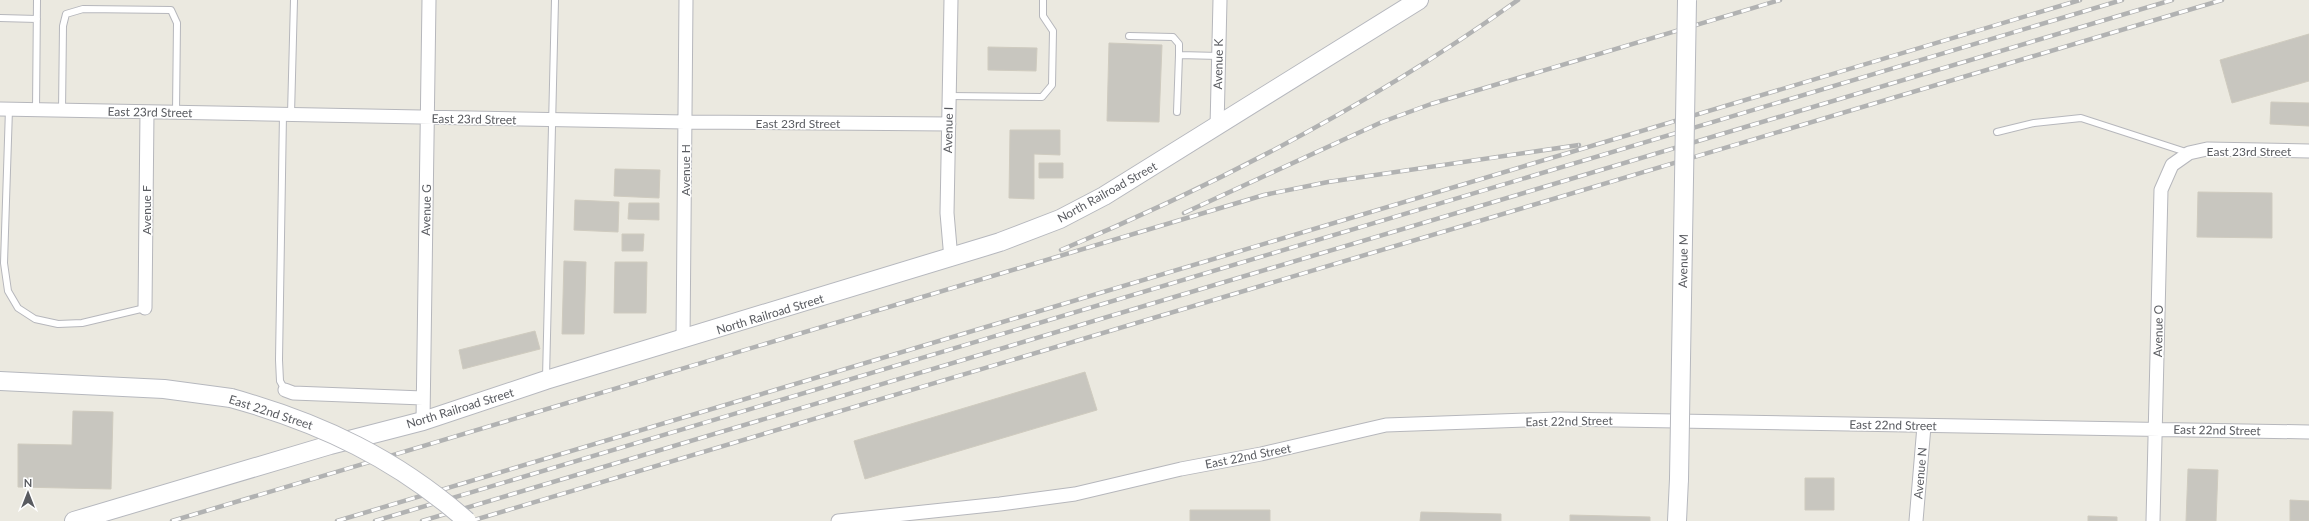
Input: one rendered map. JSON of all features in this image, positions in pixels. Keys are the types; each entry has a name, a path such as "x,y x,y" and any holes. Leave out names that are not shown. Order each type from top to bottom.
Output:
{"main road":[{"name":"North Railroad Street","path":"74,521 330,445 422,421 546,380 951,259 1060,219 1104,196 1419,0"},
{"name":"Avenue M","path":"1677,521 1687,0"},
{"name":"East 22nd Street","path":"0,381 164,389 231,398 302,420 369,451 404,471 466,521"}],"street":[{"name":"Avenue G","path":"422,421 429,0"},
{"name":"Avenue H","path":"683,340 686,0"},
{"name":"Avenue I","path":"950,0 947,213 951,259"},
{"name":"Avenue K","path":"1217,127 1220,0"},
{"name":"East 23rd Street","path":"4,109 554,120 949,124"},
{"name":"Avenue F","path":"145,308 147,112"},
{"name":"East 23rd Street","path":"2189,153 2207,149 2309,151"},
{"name":"Avenue O","path":"2153,521 2161,190 2172,165 2189,153"},
{"name":"East 22nd Street","path":"284,390 293,393 423,398"},
{"name":"East 22nd Street","path":"838,521 1000,504 1074,494 1181,469 1261,454 1386,425 1558,419 1924,426 2156,428 2309,432"},
{"name":"Avenue N","path":"1916,521 1924,426"}],"lane":[{"path":"36,110 37,0"},
{"path":"284,390 280,381 279,360 287,114 294,0"},
{"path":"546,380 554,120 555,0"},
{"path":"949,96 1042,97 1052,85 1053,31 1043,16 1043,0"},
{"path":"62,110 63,26 66,14 83,9 171,10 177,23 176,112"},
{"path":"0,18 37,18"},
{"path":"1129,36 1173,37 1179,44 1177,112"},
{"path":"1179,55 1219,56"},
{"path":"4,109 4,263 8,291 18,308 36,320 58,324 82,323 145,308"},
{"path":"1998,132 2034,123 2081,118 2189,153"}],"building":[{"path":"2309,34 2309,81 2232,103 2220,60"},
{"path":"1109,43 1162,45 1159,122 1107,121"},
{"path":"988,47 1037,48 1036,71 988,70"},
{"path":"2271,102 2309,103 2309,126 2270,124"},
{"path":"1010,130 1060,130 1060,155 1034,154 1034,199 1009,198"},
{"path":"1039,163 1063,163 1063,178 1039,178"},
{"path":"615,169 660,170 659,198 614,196"},
{"path":"2198,192 2272,193 2272,238 2197,237"},
{"path":"575,200 619,202 618,232 574,230"},
{"path":"629,203 659,203 659,220 628,219"},
{"path":"622,234 644,234 643,251 622,251"},
{"path":"564,261 586,262 584,334 562,334"},
{"path":"615,262 647,262 646,313 614,313"},
{"path":"535,331 540,349 463,369 459,350"},
{"path":"1085,372 1097,410 865,479 854,441"},
{"path":"73,411 113,412 111,489 18,487 18,444 72,445"},
{"path":"2188,469 2218,470 2216,521 2186,521"},
{"path":"1805,478 1834,478 1834,510 1805,510"},
{"path":"2290,500 2309,501 2309,521 2290,521"},
{"path":"1190,510 1270,510 1270,521 1190,521"},
{"path":"1421,512 1501,514 1501,521 1420,521"},
{"path":"1570,515 1650,517 1650,521 1570,521"},
{"path":"2088,516 2117,517 2117,521 2088,521"}],"railway":[{"path":"1061,250 1180,197 1297,138 1410,72 1518,0"},
{"path":"1184,213 1382,122 1431,104 1780,0"},
{"path":"337,521 2080,0"},
{"path":"375,521 2122,0"},
{"path":"422,521 2172,0"},
{"path":"471,521 2222,0"},
{"path":"172,521 1264,195 1328,182 1579,145"}]}
